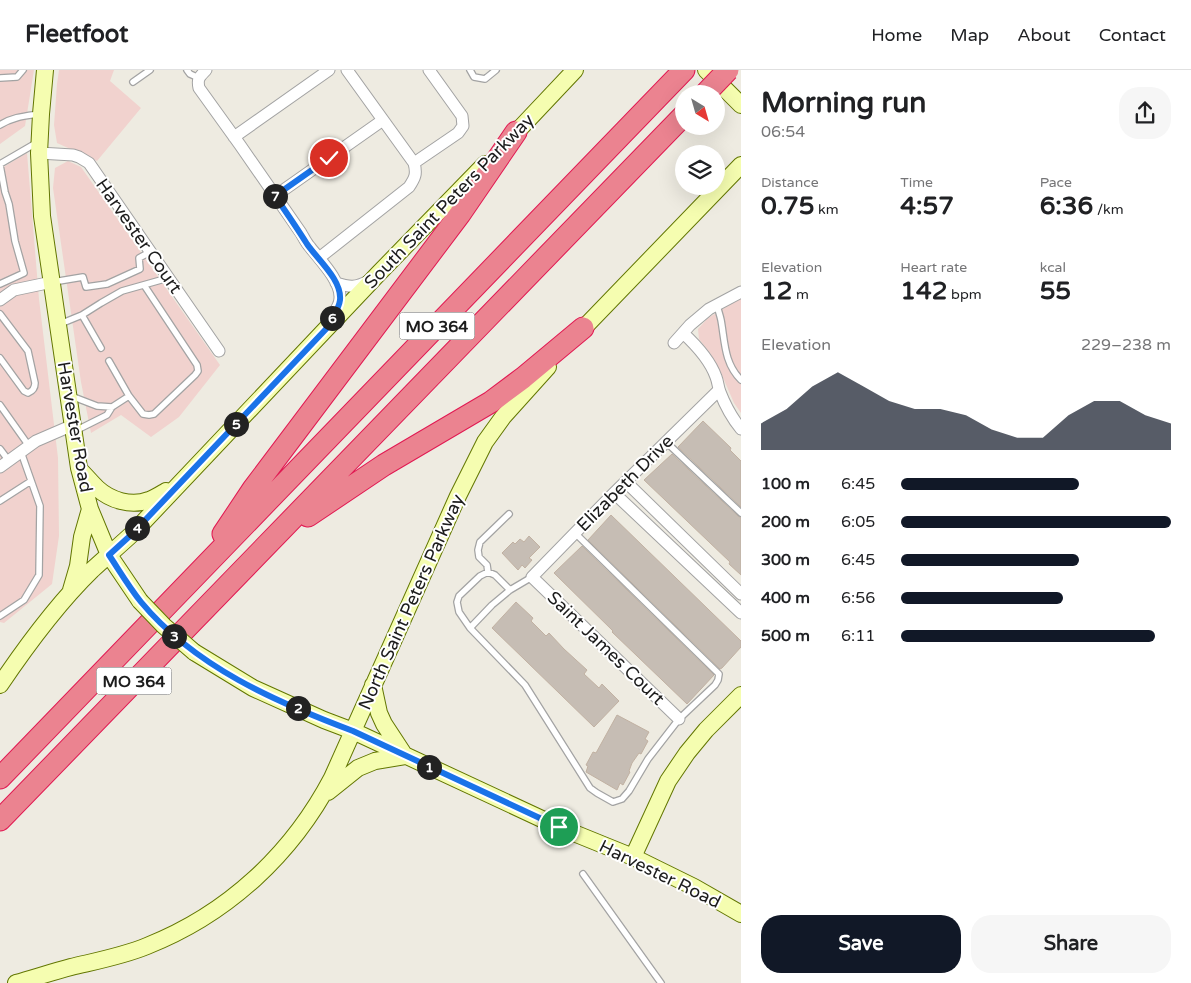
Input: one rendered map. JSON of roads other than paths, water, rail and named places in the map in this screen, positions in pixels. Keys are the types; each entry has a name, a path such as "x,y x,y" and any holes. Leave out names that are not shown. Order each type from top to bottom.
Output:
{"highway":[{"path":"713,85 728,70"},
{"name":"MO 364","path":"0,778 681,73"},
{"name":"MO 364","path":"0,820 675,124"},
{"path":"195,577 253,489 460,214 516,132"},
{"path":"268,543 368,475 490,402 523,378 583,328"}],"main road":[{"name":"Harvester Road","path":"45,70 39,147 42,216 79,468 90,509 109,555 140,601 164,626 194,652 253,688 353,731 559,827 632,857 694,887 741,914"},
{"name":"South Saint Peters Parkway","path":"1,683 44,624 91,571 132,534 379,273 575,70"},
{"path":"706,70 741,105"},
{"name":"North Saint Peters Parkway","path":"16,983 113,957 147,946 180,931 207,916 249,884 286,847 322,797 458,496 485,442 521,396 583,328 741,165"},
{"path":"79,468 98,488 113,499 127,502 149,501 178,484"},
{"path":"70,594 90,509"},
{"path":"322,797 358,768 376,761 405,756 379,713 373,685"},
{"path":"632,857 668,781 706,730 741,695"}],"street":[{"path":"234,137 329,70"},
{"path":"319,258 408,187 414,179 416,171 414,164 347,70"},
{"path":"414,164 458,133 463,126 462,116 429,70"},
{"path":"202,74 197,82 199,88 319,258 340,291 338,307 327,328"},
{"path":"275,196 383,120"},
{"name":"Harvester Court","path":"39,147 73,155 89,163 219,352"},
{"path":"336,283 346,286 360,285 379,273"},
{"path":"0,300 14,290 52,282"},
{"path":"674,343 690,325 709,309 741,292"},
{"path":"684,333 709,362 716,376 719,390 733,419 741,429"},
{"name":"Elizabeth Drive","path":"532,577 719,390"},
{"path":"4,464 36,441 73,428"},
{"path":"626,482 741,594"},
{"path":"614,493 741,613"},
{"name":"Saint James Court","path":"532,577 679,719"}],"lane":[{"path":"0,78 17,77 23,70"},
{"path":"133,82 150,70"},
{"path":"188,70 190,74 202,74"},
{"path":"470,70 474,77 485,79 496,70"},
{"path":"0,125 19,116 41,114"},
{"path":"24,288 24,273 15,241 9,204 2,194 0,164 39,147"},
{"path":"52,282 83,277 86,287 107,284 140,269 139,258 150,252"},
{"path":"0,284 24,273"},
{"path":"58,325 82,315 122,291 168,278"},
{"path":"108,361 129,396 144,414 149,415 154,414 198,371 197,365 144,285"},
{"path":"716,304 721,318 724,345 728,358 732,370 741,380"},
{"path":"0,314 28,351 35,388 28,393 24,391 0,358"},
{"path":"82,315 101,348"},
{"path":"68,395 97,406 112,407"},
{"path":"73,428 107,415 112,407 129,396"},
{"path":"0,405 25,449 31,481 40,506 39,575 24,600 0,616"},
{"path":"666,441 741,513"},
{"path":"0,449 4,464"},
{"path":"0,501 31,481"},
{"path":"488,572 487,565 479,557 480,542 509,514"},
{"path":"510,590 495,575 488,572 480,576 459,596 457,602 459,612 470,628 526,685 590,788 613,802 622,799 629,791 648,759 679,719 715,685 719,674 576,533"},
{"path":"470,628 492,605 510,590 532,577"},
{"path":"583,874 661,983"}]}
